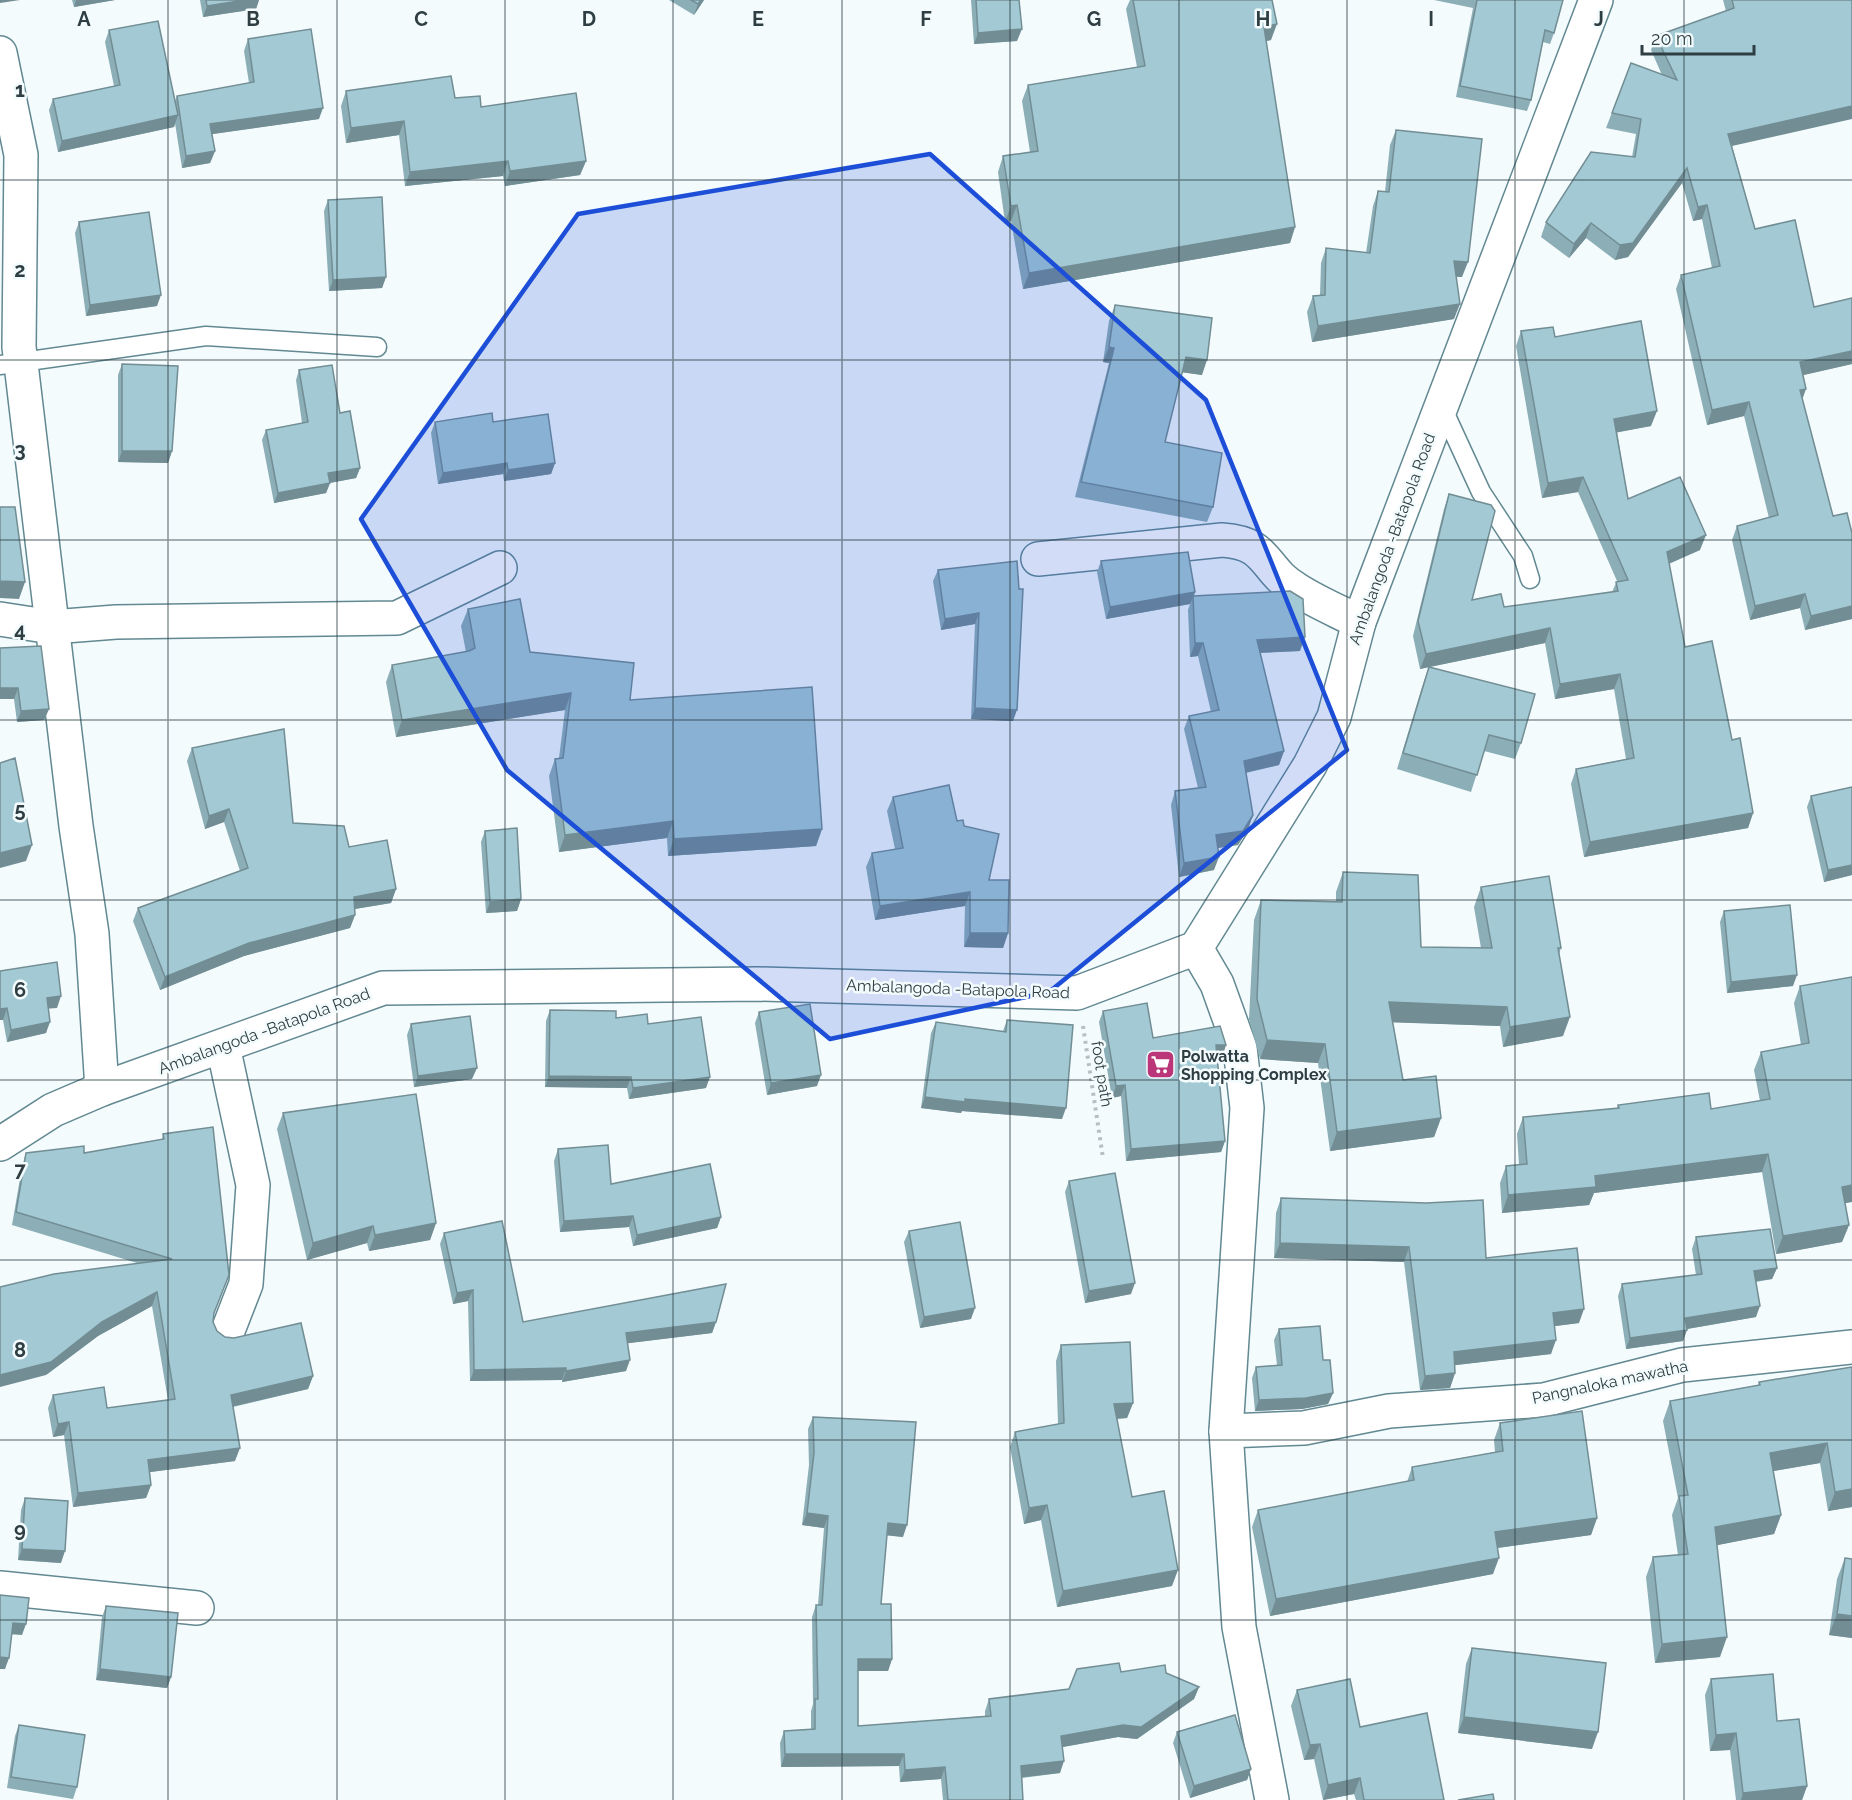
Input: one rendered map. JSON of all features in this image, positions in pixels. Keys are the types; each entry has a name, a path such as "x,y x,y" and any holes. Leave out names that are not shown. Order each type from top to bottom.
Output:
{"street":[{"name":"Ambalangoda -Batapola Road","path":"0,1144 53,1110 102,1089 382,988 758,984 1077,993 1196,948 1310,765 1329,727 1359,622 1596,0"},
{"path":"0,53 21,155 10,364 52,627 76,826 92,934 102,1089"},
{"path":"1038,559 1222,540 1243,541 1256,548 1296,589 1359,622"},
{"path":"0,619 52,627 116,622 397,618 500,568"},
{"path":"1196,948 1217,984 1240,1048 1247,1108 1226,1431 1239,1626 1272,1800"},
{"path":"223,1046 253,1185 246,1284 227,1333"},
{"name":"Pangnaloka mawatha","path":"1226,1431 1304,1428 1389,1411 1544,1400 1682,1365 1852,1347"},
{"path":"0,1588 197,1608"}],"lane":[{"path":"10,364 206,336 377,347"},
{"path":"1441,405 1481,492 1523,556 1530,579"}],"path":[{"name":"foot path","path":"1077,993 1103,1158"}],"highlighted area":[{"path":"930,154 1206,400 1347,750 1049,992 830,1039 507,770 361,519 578,214"}],"building":[{"path":"206,0 245,0 207,6"},
{"path":"976,0 1019,0 1022,29 978,33"},
{"path":"1133,0 1272,0 1277,24 1264,27 1295,227 1029,273 1017,205 1011,206 1003,156 1038,151 1028,85 1145,66"},
{"path":"1477,0 1563,0 1554,33 1545,30 1531,100 1460,86"},
{"path":"1732,0 1852,0 1852,106 1728,134 1755,229 1795,220 1814,307 1852,298 1852,351 1800,362 1806,389 1800,390 1833,516 1847,513 1852,533 1852,606 1811,616 1805,594 1755,606 1737,526 1778,515 1749,402 1712,410 1681,275 1720,266 1707,205 1698,207 1687,168 1633,243 1620,245 1591,223 1574,244 1546,222 1591,152 1635,157 1641,119 1612,113 1631,63 1677,80 1656,36 1734,8"},
{"path":"158,21 178,115 62,141 53,99 120,85 109,30"},
{"path":"311,29 323,108 210,124 215,151 186,156 177,96 254,82 248,39"},
{"path":"451,76 455,98 480,96 481,107 576,93 586,161 510,171 508,161 410,172 404,121 351,128 346,91"},
{"path":"1396,130 1482,139 1468,262 1454,261 1460,304 1318,326 1313,296 1325,295 1326,248 1370,253 1378,191 1389,192"},
{"path":"382,197 386,277 333,280 328,200"},
{"path":"149,212 161,295 90,305 79,222"},
{"path":"1115,305 1212,318 1207,360 1186,357 1165,442 1222,453 1213,507 1081,482 1114,348 1109,347"},
{"path":"1641,321 1657,411 1614,419 1628,499 1680,477 1706,535 1667,552 1685,647 1712,641 1732,740 1740,738 1753,813 1590,842 1576,769 1634,758 1620,674 1560,684 1550,628 1426,654 1418,621 1449,494 1491,505 1495,511 1472,600 1501,594 1504,607 1618,591 1616,582 1628,580 1583,477 1548,483 1521,331 1553,327 1555,337"},
{"path":"122,364 178,366 172,451 122,451"},
{"path":"332,365 340,413 350,411 360,468 328,473 330,483 278,493 266,430 308,422 299,370"},
{"path":"492,413 493,422 548,414 555,463 508,470 507,463 443,473 435,422"},
{"path":"0,507 15,507 25,582 0,581"},
{"path":"1188,552 1195,592 1110,607 1101,561"},
{"path":"1017,561 1019,589 1023,589 1017,710 975,708 979,613 945,619 938,570"},
{"path":"1290,591 1303,599 1305,637 1257,640 1284,751 1244,761 1253,815 1243,831 1216,835 1219,857 1184,863 1175,791 1206,787 1189,716 1219,710 1203,643 1195,643 1193,596"},
{"path":"520,599 530,652 634,663 630,700 812,687 822,829 674,839 673,821 565,835 555,759 563,758 571,693 402,720 392,665 475,648 468,609"},
{"path":"41,646 49,709 21,711 18,688 0,688 0,648"},
{"path":"1429,667 1535,694 1521,743 1489,735 1477,775 1403,753"},
{"path":"284,729 293,823 344,826 349,847 387,840 396,889 354,897 355,915 249,943 165,977 138,908 248,868 229,809 209,816 192,748"},
{"path":"15,758 32,845 0,853 0,763"},
{"path":"949,785 957,821 963,820 964,826 999,834 989,880 1009,880 1008,933 970,933 970,892 880,906 872,853 903,848 893,797"},
{"path":"1852,787 1852,865 1828,870 1811,796"},
{"path":"517,828 521,899 490,902 485,831"},
{"path":"1343,872 1418,875 1421,947 1492,948 1481,887 1549,876 1570,1017 1510,1027 1507,1007 1389,1002 1403,1080 1436,1076 1441,1118 1337,1132 1325,1044 1267,1040 1257,999 1261,900 1342,902"},
{"path":"1790,905 1797,975 1731,982 1724,911"},
{"path":"57,962 61,996 47,998 50,1022 11,1030 7,1008 0,1009 0,971"},
{"path":"1852,977 1852,1185 1842,1187 1849,1225 1783,1236 1768,1154 1595,1176 1596,1187 1508,1195 1506,1166 1527,1164 1523,1117 1619,1108 1618,1105 1709,1093 1711,1109 1770,1099 1761,1052 1809,1043 1800,986"},
{"path":"1147,1003 1153,1038 1220,1026 1226,1045 1216,1045 1225,1141 1131,1149 1125,1085 1116,1086 1103,1011"},
{"path":"810,1004 821,1075 771,1083 759,1012"},
{"path":"550,1010 616,1011 616,1018 647,1014 648,1024 701,1017 710,1077 633,1088 631,1077 549,1076"},
{"path":"470,1016 477,1068 418,1076 411,1024"},
{"path":"1007,1020 1073,1025 1066,1108 965,1099 965,1102 925,1097 936,1022 1006,1032"},
{"path":"416,1094 436,1223 375,1235 373,1226 313,1243 283,1113"},
{"path":"213,1127 229,1275 214,1313 213,1322 217,1331 225,1337 234,1338 301,1323 313,1376 231,1395 240,1448 148,1460 151,1485 78,1493 69,1422 58,1424 53,1395 104,1387 107,1408 175,1399 157,1292 102,1322 51,1362 0,1375 0,1287 54,1274 172,1259 16,1212 26,1153 84,1146 84,1153 164,1139 163,1134"},
{"path":"608,1145 611,1184 710,1164 721,1217 637,1235 633,1216 564,1221 558,1149"},
{"path":"1115,1173 1135,1283 1089,1291 1069,1181"},
{"path":"1281,1198 1426,1203 1483,1200 1486,1258 1577,1248 1584,1309 1553,1313 1556,1340 1454,1352 1455,1373 1425,1376 1409,1247 1280,1243"},
{"path":"502,1221 523,1322 726,1284 716,1322 626,1333 630,1360 566,1371 566,1368 474,1370 473,1290 457,1293 444,1233"},
{"path":"960,1222 975,1308 924,1317 909,1231"},
{"path":"1770,1229 1777,1268 1754,1271 1760,1306 1685,1318 1687,1330 1630,1338 1622,1284 1702,1274 1696,1237"},
{"path":"1320,1326 1323,1360 1330,1360 1333,1393 1306,1398 1259,1400 1256,1367 1282,1365 1279,1329"},
{"path":"1130,1342 1133,1403 1114,1404 1132,1497 1164,1491 1178,1570 1063,1591 1047,1505 1029,1508 1015,1432 1064,1423 1061,1345"},
{"path":"1852,1367 1852,1489 1835,1492 1827,1443 1770,1453 1781,1515 1715,1527 1727,1637 1662,1644 1653,1557 1688,1554 1679,1496 1688,1495 1670,1401 1760,1385 1759,1382"},
{"path":"1582,1411 1597,1518 1495,1532 1499,1558 1276,1599 1258,1510 1414,1480 1412,1467 1503,1451 1500,1423"},
{"path":"813,1417 916,1422 907,1525 888,1523 881,1604 891,1604 892,1659 858,1659 858,1726 991,1716 989,1699 1069,1689 1077,1669 1119,1663 1121,1672 1165,1665 1166,1673 1199,1687 1141,1727 1123,1725 1061,1736 1064,1761 1021,1766 1023,1800 948,1800 945,1767 905,1770 904,1754 785,1754 784,1731 815,1729 815,1699 818,1699 816,1605 822,1605 828,1516 807,1513 814,1453"},
{"path":"25,1498 68,1501 65,1551 22,1549"},
{"path":"1845,1558 1852,1559 1852,1616 1837,1614"},
{"path":"0,1595 29,1598 26,1624 13,1623 9,1658 0,1657"},
{"path":"106,1606 178,1613 171,1677 100,1669"},
{"path":"1472,1648 1606,1663 1598,1732 1464,1717"},
{"path":"1773,1674 1777,1721 1799,1719 1807,1786 1743,1793 1736,1733 1716,1735 1711,1679"},
{"path":"1350,1679 1360,1727 1427,1713 1444,1800 1364,1800 1360,1778 1328,1785 1320,1744 1310,1745 1297,1690"},
{"path":"1235,1715 1251,1769 1194,1786 1177,1732"},
{"path":"19,1725 85,1735 77,1787 11,1777"},
{"path":"1493,1794 1494,1800 1458,1800"}],"place":[{"name":"Polwatta Shopping Complex","path":"1160,1065"}]}
